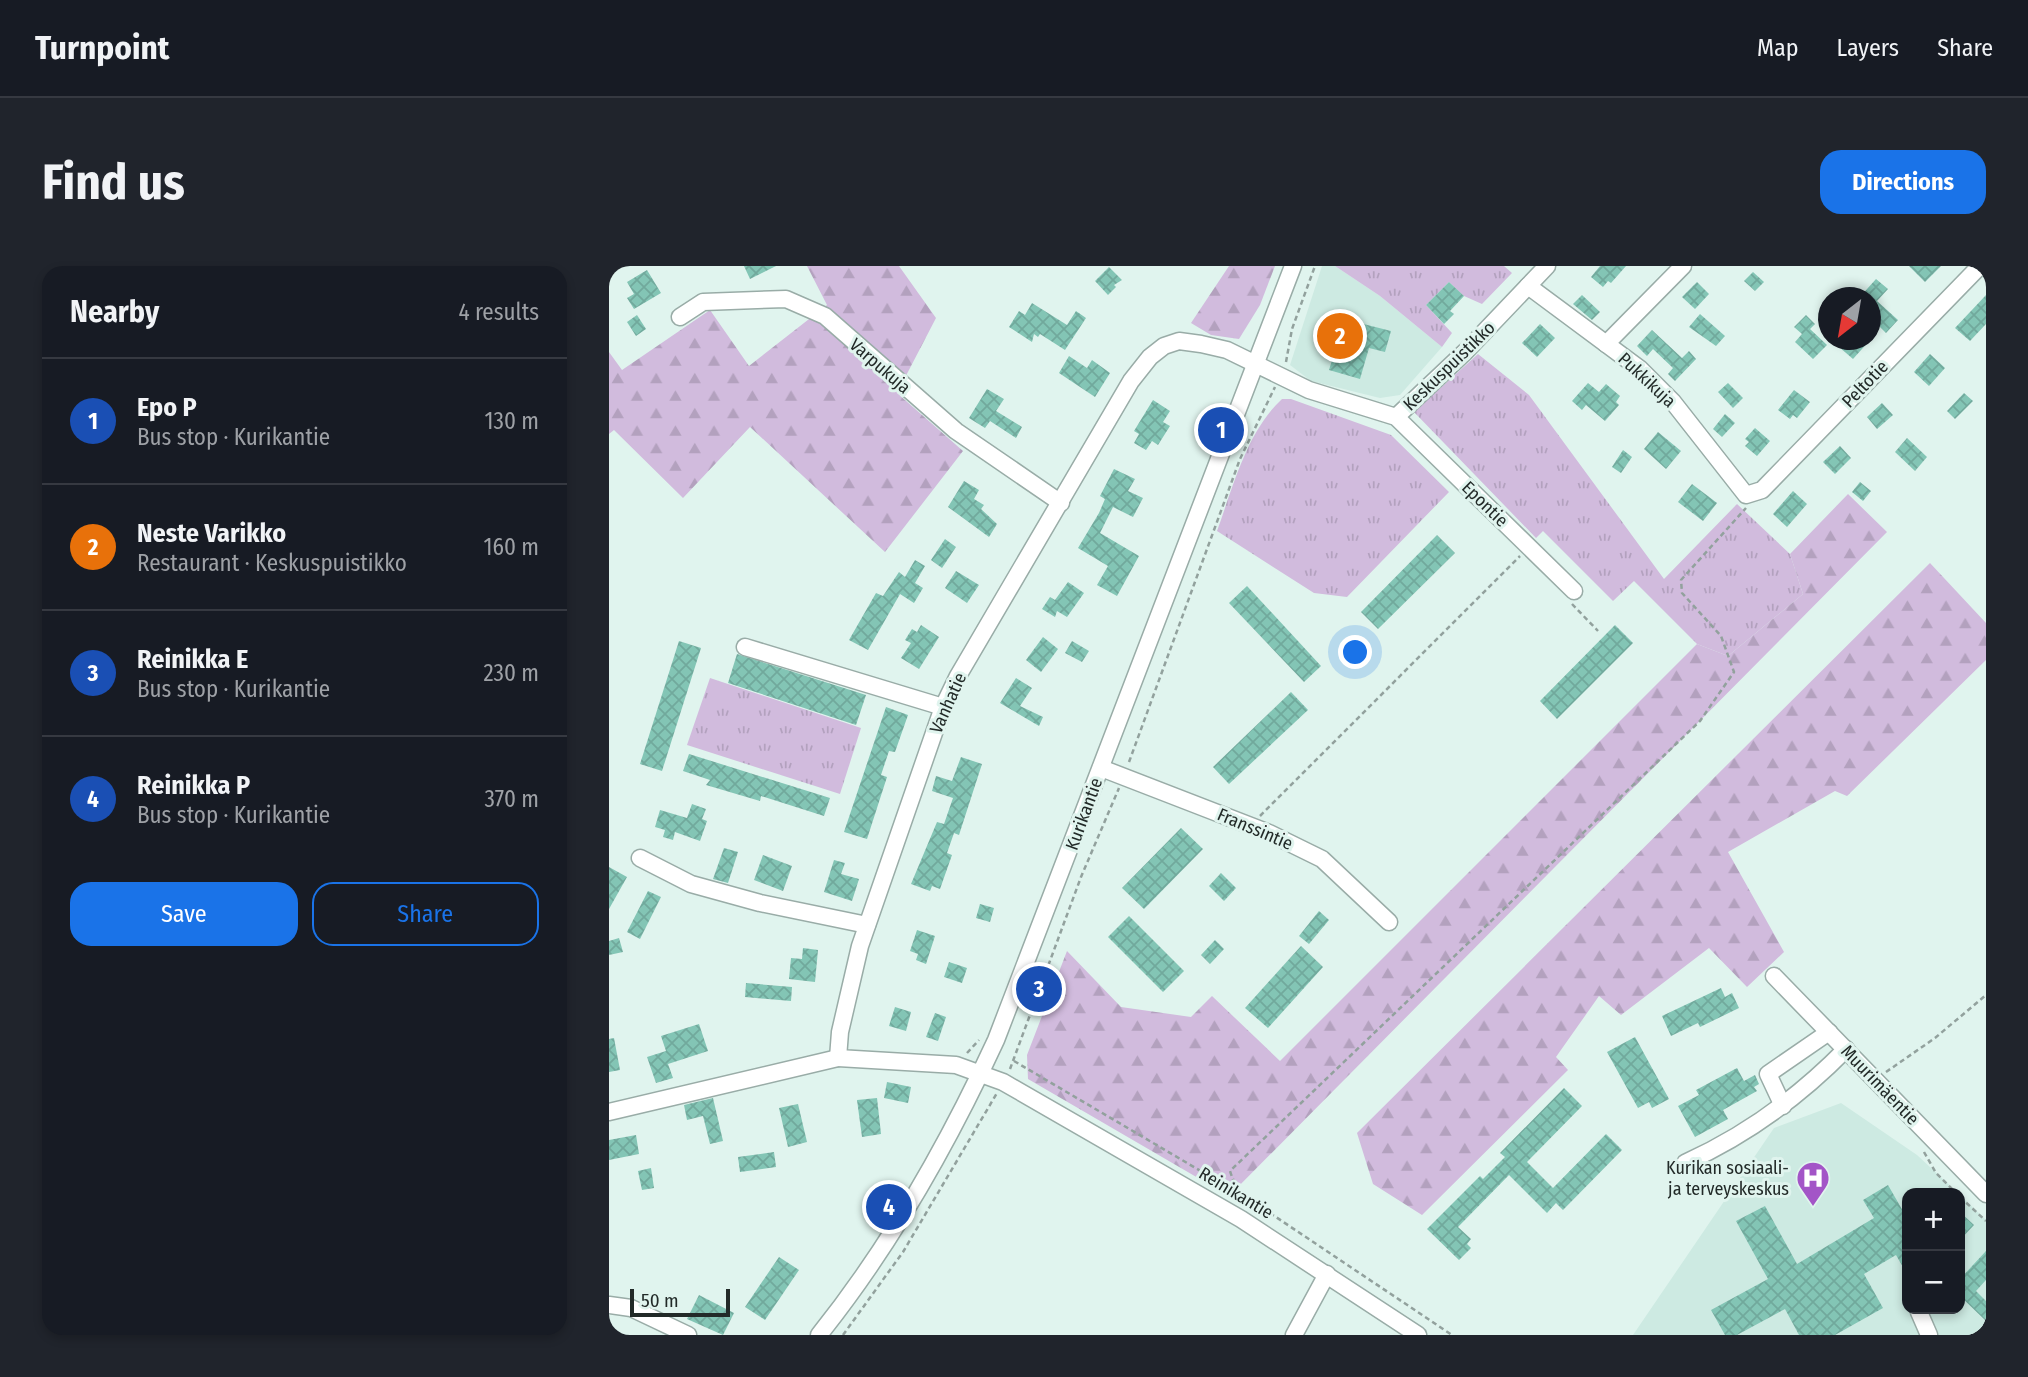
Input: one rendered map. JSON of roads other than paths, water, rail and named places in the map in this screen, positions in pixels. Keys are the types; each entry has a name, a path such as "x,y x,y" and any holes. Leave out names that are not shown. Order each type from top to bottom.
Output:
{"street":[{"name":"Kurikantie","path":"819,1335 857,1285 914,1196 954,1127 981,1072 1054,895 1293,266"},
{"name":"Keskuspuistikko","path":"1256,365 1279,386 1310,390 1396,417 1466,351 1547,266"},
{"path":"1607,344 1682,266"},
{"name":"Peltotie","path":"1746,495 1762,490 1980,266"},
{"name":"Pukkikuja","path":"1528,286 1640,369 1673,402 1746,495"},
{"name":"Varpukuja","path":"680,317 702,302 786,299 825,316 956,431 1061,503"},
{"name":"Vanhatie","path":"838,1058 849,987 867,925 943,707 958,676 1131,380 1150,357 1164,346 1179,341 1227,350 1256,365"},
{"name":"Epontie","path":"1396,417 1569,594"},
{"path":"745,646 943,707"},
{"name":"Franssintie","path":"1101,768 1250,826 1322,859 1389,922"},
{"path":"640,858 691,884 760,903 867,925"},
{"name":"Muurimäentie","path":"1774,976 1986,1194"},
{"path":"1783,1106 1768,1074 1829,1032"},
{"path":"1685,1163 1726,1144 1783,1106 1846,1049"},
{"path":"609,1112 838,1058 955,1065 981,1072"},
{"name":"Reinikantie","path":"981,1072 1003,1082 1241,1219 1418,1335"},
{"path":"1294,1335 1327,1274"},
{"path":"609,1305 631,1308 688,1335"},
{"path":"1920,1314 1929,1335"}],"place":[{"name":"Neste Varikko","path":"1340,336"},
{"name":"Epo P","path":"1221,430"},
{"name":"Reinikka E","path":"1039,989"},
{"name":"Reinikka P","path":"889,1207"},
{"name":"Kurikan sosiaali- ja terveyskeskus","path":"1813,1208"}]}
